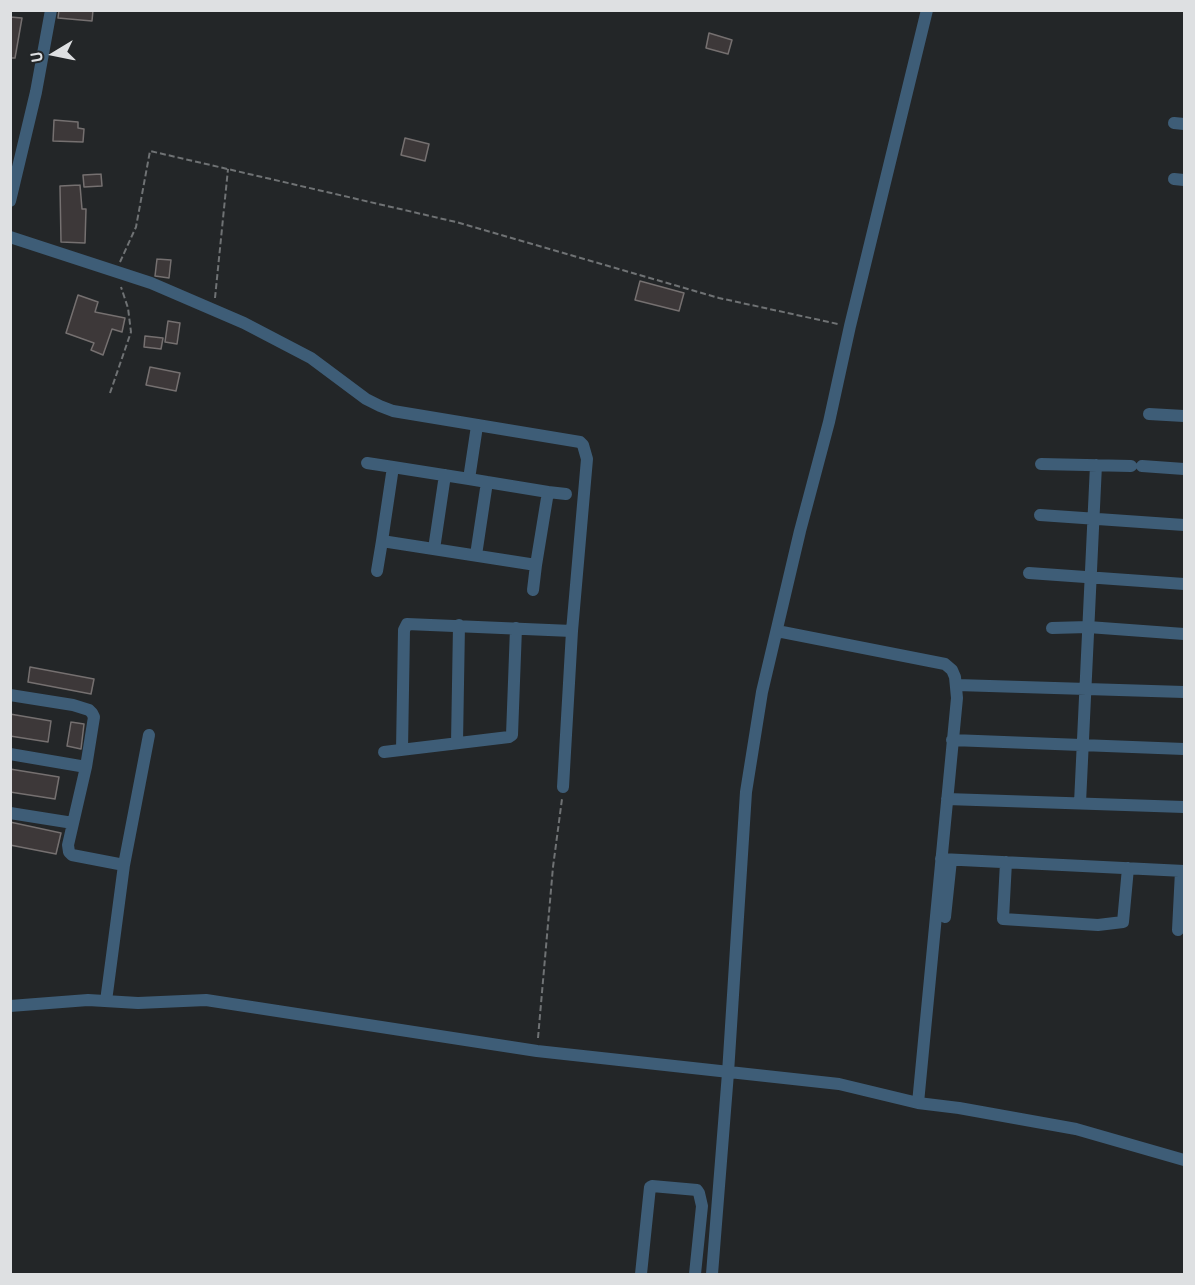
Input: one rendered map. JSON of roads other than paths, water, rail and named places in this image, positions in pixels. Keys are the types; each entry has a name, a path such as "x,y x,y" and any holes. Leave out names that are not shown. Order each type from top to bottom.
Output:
{"street":[{"path":"10,201 36,92 51,10"},
{"path":"712,1275 746,792 762,692 927,10"},
{"path":"10,237 151,283 214,309 264,332 311,358 366,399 393,411 580,442 587,459 572,631 563,787"},
{"path":"1149,414 1185,416"},
{"path":"469,479 477,426"},
{"path":"367,463 566,494"},
{"path":"1041,464 1136,466 1185,470"},
{"path":"1080,803 1096,465"},
{"path":"377,571 393,467"},
{"path":"434,549 445,475"},
{"path":"476,555 487,482"},
{"path":"533,590 548,492"},
{"path":"1040,515 1185,525"},
{"path":"382,541 537,565"},
{"path":"1029,573 1185,584"},
{"path":"402,750 405,627 409,623 572,631"},
{"path":"457,743 459,625"},
{"path":"1052,628 1088,627 1185,634"},
{"path":"384,752 512,735 516,628"},
{"path":"777,631 945,664 952,670 957,685 947,799 945,917"},
{"path":"957,685 1185,692"},
{"path":"10,695 89,710 94,717 86,767 68,845 72,855 124,865"},
{"path":"106,1001 124,865 148,735"},
{"path":"952,740 1185,749"},
{"path":"10,754 86,767"},
{"path":"947,799 1185,807"},
{"path":"10,813 73,823"},
{"path":"918,1103 946,859"},
{"path":"946,859 1183,871 1178,930"},
{"path":"1006,862 1003,919 1098,924 1123,922 1128,868"},
{"path":"10,1006 88,1000 138,1003 206,1000 537,1051 839,1084 918,1103 1076,1129 1185,1160"},
{"path":"641,1275 650,1187 652,1186 697,1190 699,1193 702,1206 695,1275"}]}
